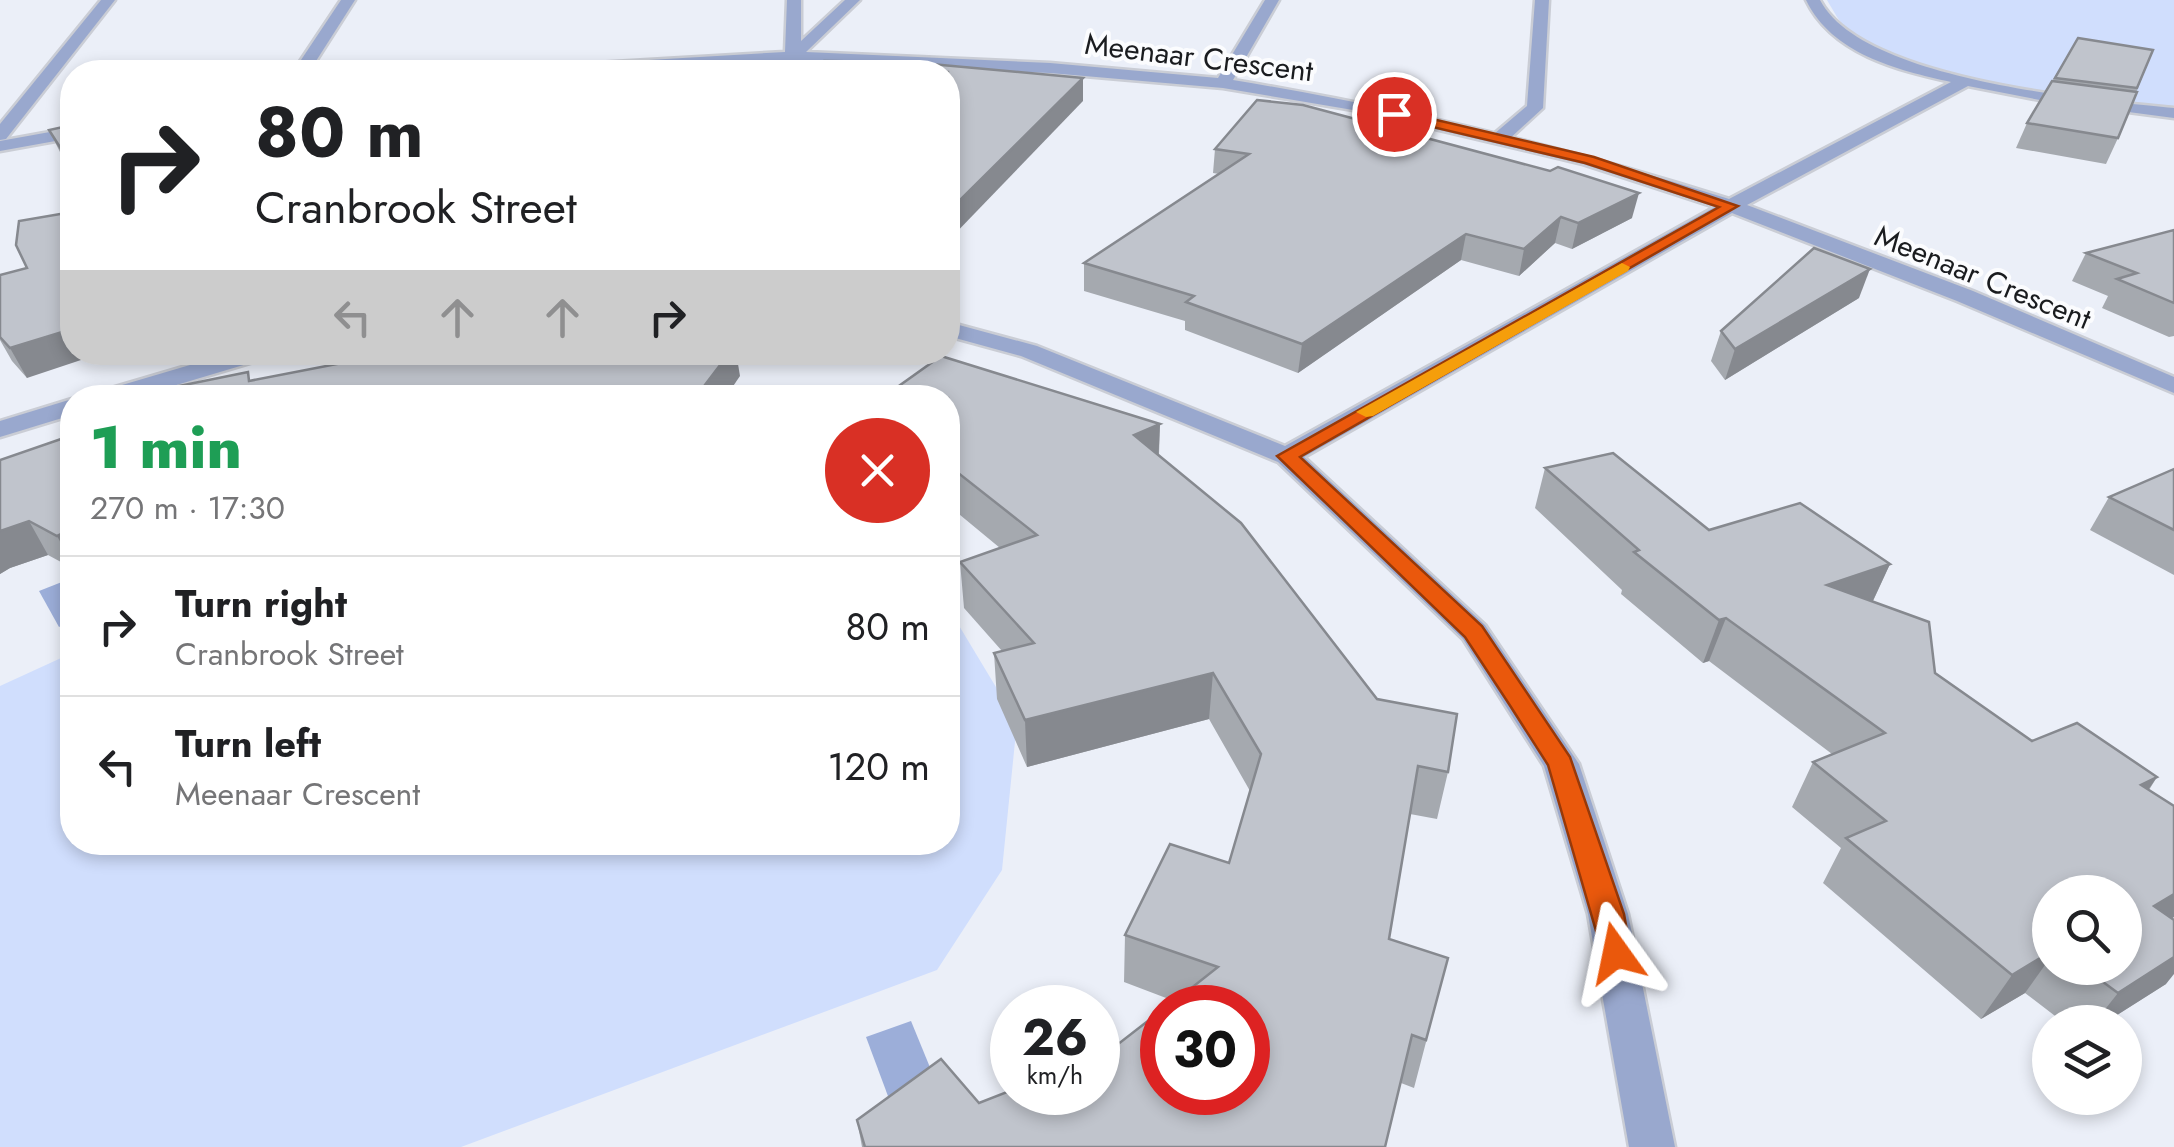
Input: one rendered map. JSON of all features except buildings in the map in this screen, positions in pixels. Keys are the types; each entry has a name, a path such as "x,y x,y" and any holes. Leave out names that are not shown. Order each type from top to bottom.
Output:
{"street":[{"path":"0,135 108,0"},
{"path":"309,60 348,0"},
{"path":"793,56 794,0"},
{"path":"793,56 853,0"},
{"path":"1222,83 1272,0"},
{"path":"1500,138 1535,108 1542,0"},
{"path":"1812,0 1829,28 1871,52 1964,82 2126,109 2174,113"},
{"name":"Meenaar Crescent","path":"727,60 793,56 879,60"},
{"name":"Meenaar Crescent","path":"960,64 1222,83 1359,106 1590,160 1731,206 1964,296 2174,386"},
{"path":"1287,456 1731,206 1964,82"},
{"path":"0,146 60,135"},
{"path":"960,332 1028,351 1287,456 1474,632 1561,764 1608,914 1652,1147"},
{"path":"149,385 217,365"},
{"path":"0,429 60,411"}],"shaded area":[{"path":"1827,0 2174,0 2174,108 2005,86 1916,63 1849,31"},
{"path":"60,583 60,627 59,627 39,591"},
{"path":"960,627 1017,722 1002,870 937,970 461,1147 0,1147 0,686 60,658 60,855 960,855"},
{"path":"911,1021 945,1104 898,1123 866,1037"}],"slow traffic":[{"path":"1366,412 1622,267"}],"route":[{"path":"1394,114 1590,160 1731,206 1287,456 1474,632 1518,698 1561,764 1608,914 1616,953"}]}
